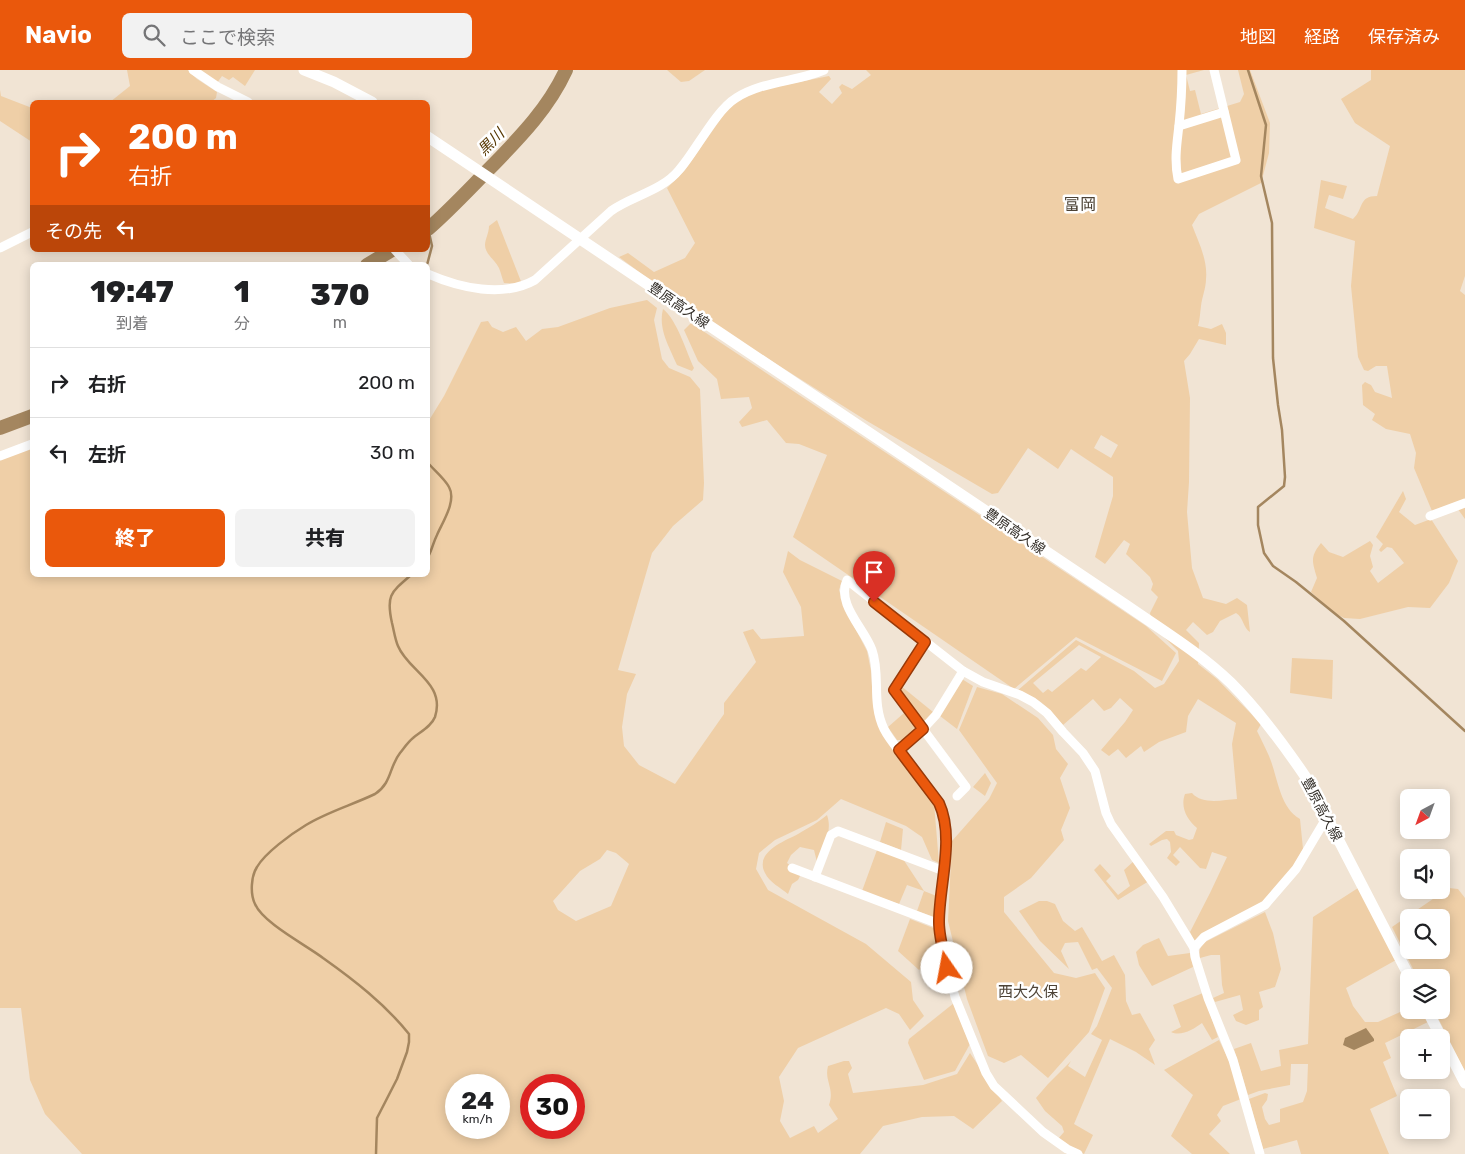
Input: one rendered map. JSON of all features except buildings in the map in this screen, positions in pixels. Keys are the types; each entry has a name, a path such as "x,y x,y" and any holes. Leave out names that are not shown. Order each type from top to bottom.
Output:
{"main road":[{"path":"304,70 334,82 368,100"},
{"name":"豊原高久線","path":"430,137 1206,661 1253,707 1307,779 1405,969"},
{"path":"1432,1019 1465,1083"}],"street":[{"path":"193,70 218,87 244,100"},
{"path":"430,275 463,286 481,289 509,289 524,286 536,280 610,211 657,188 669,180 679,170 725,108 735,98 759,88 824,70"},
{"path":"1182,70 1176,154 1178,179 1236,160 1214,70"},
{"path":"1179,126 1224,112"},
{"path":"0,248 30,233"},
{"path":"397,252 406,262"},
{"path":"0,456 30,445"},
{"path":"1430,516 1465,503"},
{"path":"1078,1154 1065,1152 994,1086 986,1073 955,997 944,954 939,924 946,844 942,810 939,803 883,728 876,702 873,652 868,639 850,611 844,587 847,580 963,671 983,682 1034,702 1048,713 1083,753 1096,774 1106,813 1111,824 1163,897 1194,948 1208,998 1233,1060 1260,1154"},
{"path":"925,642 894,690 966,787 957,796"},
{"path":"899,750 936,715 963,671"},
{"path":"1194,948 1204,937 1264,905 1296,869 1327,817"},
{"path":"815,877 831,835 838,831 944,871"},
{"path":"792,868 939,924"}],"shaded area":[{"path":"127,70 188,70 197,79 217,92 214,100 112,100 130,86"},
{"path":"196,70 255,70 245,86 233,77 229,80 222,76 217,83"},
{"path":"667,70 705,70 689,81 681,82"},
{"path":"866,70 1204,70 1186,75 1190,91 1195,90 1201,114 1240,102 1244,94 1238,70 1250,70 1270,123 1269,153 1261,183 1199,214 1192,225 1206,265 1205,286 1198,326 1211,329 1222,324 1226,333 1226,345 1199,339 1184,361 1190,398 1187,512 1192,568 1203,598 1226,604 1237,598 1247,605 1250,632 1236,613 1220,621 1213,632 1207,635 1193,622 1186,630 1199,643 1198,664 1217,679 1261,724 1257,731 1269,756 1283,799 1293,814 1300,819 1303,849 1293,868 1263,903 1196,941 1190,932 1227,857 1212,852 1206,869 1200,868 1180,847 1173,855 1180,862 1176,866 1167,858 1171,852 1170,842 1167,839 1151,846 1149,844 1166,831 1174,831 1176,835 1189,840 1193,839 1197,828 1185,813 1183,804 1185,794 1192,793 1196,797 1207,800 1237,799 1232,744 1236,723 1198,699 1188,716 1186,732 1159,742 1144,752 1141,746 1126,758 1118,749 1109,756 1101,750 1133,710 1120,698 1111,708 1104,711 1093,699 1063,725 1038,700 1017,691 1076,640 1134,671 1155,688 1164,684 1179,661 1178,651 1152,625 1150,613 1158,597 1151,590 1153,584 1150,577 1126,554 1130,544 1124,540 1105,564 1095,557 1113,496 1113,477 1071,449 1058,469 1028,448 998,493 992,494 867,421 689,309 619,257 628,253 654,272 685,258 695,243 667,188 685,170 727,110 738,100 759,90 829,76 831,79 819,92 832,104 842,93 839,87 842,84 852,89 871,75","holes":["1101,435 1118,445 1111,458 1094,448","1079,645 1101,657 1086,671 1081,668 1052,692 1048,689 1043,693 1033,683"]},
{"path":"1371,70 1465,70 1465,276 1460,291 1465,295 1465,519 1455,505 1432,511 1414,468 1416,453 1410,434 1386,429 1372,420 1375,414 1363,405 1362,385 1365,382 1371,385 1375,392 1392,398 1387,366 1376,366 1368,371 1364,370 1358,357 1351,286 1355,241 1314,228 1321,180 1347,186 1343,199 1329,195 1325,208 1353,219 1367,198 1377,196 1390,146 1355,123 1341,99 1371,80"},
{"path":"0,90 1,96 30,107 30,141 0,121"},
{"path":"497,220 522,284 504,283 499,268 485,248 489,226"},
{"path":"647,300 657,308 654,320 662,359 669,368 690,377 700,389 703,500 673,526 652,553 618,670 636,674 627,694 622,727 624,746 639,765 675,784 724,714 724,703 756,662 743,632 753,629 761,639 804,636 801,607 783,572 788,551 800,560 842,581 839,590 845,609 867,651 871,671 873,703 883,731 902,763 934,803 939,863 932,860 922,837 906,826 841,799 817,820 775,840 759,853 756,869 768,890 866,944 911,982 913,1000 924,1016 910,1030 899,1014 886,1008 798,1048 779,1077 784,1101 780,1121 790,1138 814,1126 818,1133 838,1119 829,1105 831,1094 827,1071 828,1066 844,1061 849,1061 852,1068 848,1074 853,1093 923,1085 957,1074 970,1053 1002,1101 973,1129 954,1116 922,1117 883,1126 860,1154 82,1154 45,1114 30,1080 21,1008 0,1008 0,460 30,448 30,577 430,577 430,419 444,396 481,322 488,321 492,327 503,332 516,327 526,341 542,329 558,327 610,308","holes":["607,850 616,853 629,864 611,906 576,921 558,910 553,901 580,871 600,859"]},
{"path":"663,309 673,320 681,336 694,368 692,371 677,365 663,330"},
{"path":"691,323 1146,626 1176,653 1162,681 1076,637 1014,689 793,537 827,455 799,444 786,443 767,420 742,427 739,422 752,408 749,397 721,399 717,379 698,361 684,330"},
{"path":"1403,491 1406,499 1399,512 1415,525 1431,519 1458,561 1449,583 1430,608 1408,607 1360,619 1344,618 1334,613 1311,592 1317,578 1313,563 1315,552 1321,543 1329,552 1343,557 1370,541 1373,545 1370,556 1373,567 1370,571 1378,583 1404,563 1392,548 1387,547 1381,552 1379,550 1383,544 1376,537"},
{"path":"1292,658 1333,660 1332,699 1290,693"},
{"path":"962,679 973,686 957,729 940,716"},
{"path":"901,686 933,712 927,721 920,720 899,690"},
{"path":"977,687 1002,694 1038,718 1053,735 1056,749 1068,764 1060,778 1070,808 1061,830 1064,840 1031,878 1004,897 1004,912 1054,973 1076,978 1095,973 1105,988 1089,1032 1048,1078 1021,1055 1004,1063 988,1056 967,999 948,921 952,841 989,799 997,783 959,730"},
{"path":"904,713 915,726 914,731 904,740 897,740 888,727"},
{"path":"985,773 991,783 985,796 973,787"},
{"path":"827,815 829,821 828,833 817,862 814,850 800,847 791,855 787,863 801,874 798,880 792,884 788,894 767,876 763,866 764,859 772,848"},
{"path":"886,822 903,829 901,850 880,842"},
{"path":"877,850 903,859 924,891 907,885 899,904 862,891"},
{"path":"1134,861 1149,881 1118,900 1094,870 1100,864 1111,876 1106,881 1118,895 1130,886 1124,870"},
{"path":"1358,888 1396,960 1346,988 1353,1006 1365,1022 1378,1022 1400,1012 1400,1019 1426,1019 1428,1022 1414,1029 1400,1029 1400,1036 1385,1043 1391,1058 1383,1062 1397,1096 1370,1109 1389,1154 1301,1154 1297,1140 1263,1149 1249,1099 1265,1093 1268,1094 1267,1100 1262,1107 1265,1119 1269,1125 1280,1122 1280,1109 1303,1102 1307,1091 1308,1064 1291,1064 1290,1085 1248,1095 1234,1049 1251,1043 1261,1071 1281,1066 1279,1050 1308,1044 1313,917"},
{"path":"1450,888 1458,889 1465,898 1465,1072 1450,1042 1450,1029 1444,1029 1438,1019 1450,1019 1450,969 1413,969 1408,959 1450,959 1450,909 1418,909 1433,899 1450,899"},
{"path":"924,891 939,897 937,918 917,911"},
{"path":"1039,901 1055,904 1063,921 1075,931 1082,927 1102,961 1114,955 1125,975 1126,1001 1132,1015 1140,1013 1155,1040 1149,1049 1155,1065 1136,1052 1110,1039 1074,1124 1093,1135 1084,1154 1058,1139 1064,1132 1062,1126 1045,1111 1036,1098 1071,1061 1068,1066 1085,1077 1102,1040 1091,1034 1097,1026 1112,988 1097,968 1092,970 1078,942 1065,943 1061,951 1069,969 1040,941 1019,911"},
{"path":"1265,912 1273,933 1281,969 1275,987 1259,992 1263,1007 1259,1010 1259,1020 1246,1025 1236,1021 1233,1015 1243,1010 1240,995 1215,1002 1213,998 1224,993 1220,955 1200,958 1200,951 1205,942"},
{"path":"910,919 936,929 940,953 919,970 898,951"},
{"path":"1400,922 1400,943 1392,927"},
{"path":"1159,938 1168,956 1190,953 1193,967 1152,986 1139,965 1136,952 1143,945"},
{"path":"1203,993 1218,1037 1212,1040 1202,1023 1183,1033 1171,1032 1181,1027 1173,1005"},
{"path":"954,1003 970,1044 955,1071 924,1080 908,1043 909,1039"},
{"path":"1366,1028 1374,1041 1354,1050 1343,1045 1345,1038"},
{"path":"1219,1040 1230,1063 1241,1099 1223,1106 1217,1115 1221,1121 1209,1134 1230,1154 1192,1154 1171,1136 1193,1095 1164,1070"}],"waterway":[{"name":"黒川","path":"430,227 525,131 552,96 566,70"},
{"path":"1248,70 1266,125 1261,176 1272,223 1273,358 1282,430 1285,477 1284,486 1258,507 1258,525 1264,553 1273,566 1344,621 1465,731"},
{"path":"428,262 432,246 430,237"},
{"name":"黒川","path":"372,262 389,252"},
{"name":"黒川","path":"0,428 30,417"},
{"path":"430,465 442,477 451,493 448,512 430,554"},
{"path":"376,1154 377,1118 397,1079 407,1052 409,1034 390,1013 358,984 267,919 255,904 252,895 252,885 253,875 261,862 286,839 314,820 381,790 396,758 411,740 433,721 437,705 435,695 431,686 403,655 395,638 390,614 391,596 398,586 409,577"}],"district":[{"name":"富岡","path":"1080,204"},
{"name":"西大久保","path":"1028,992"}],"route":[{"path":"874,602 925,642 894,690 923,729 899,750 939,803 944,819 946,857 939,924 947,968"}]}
